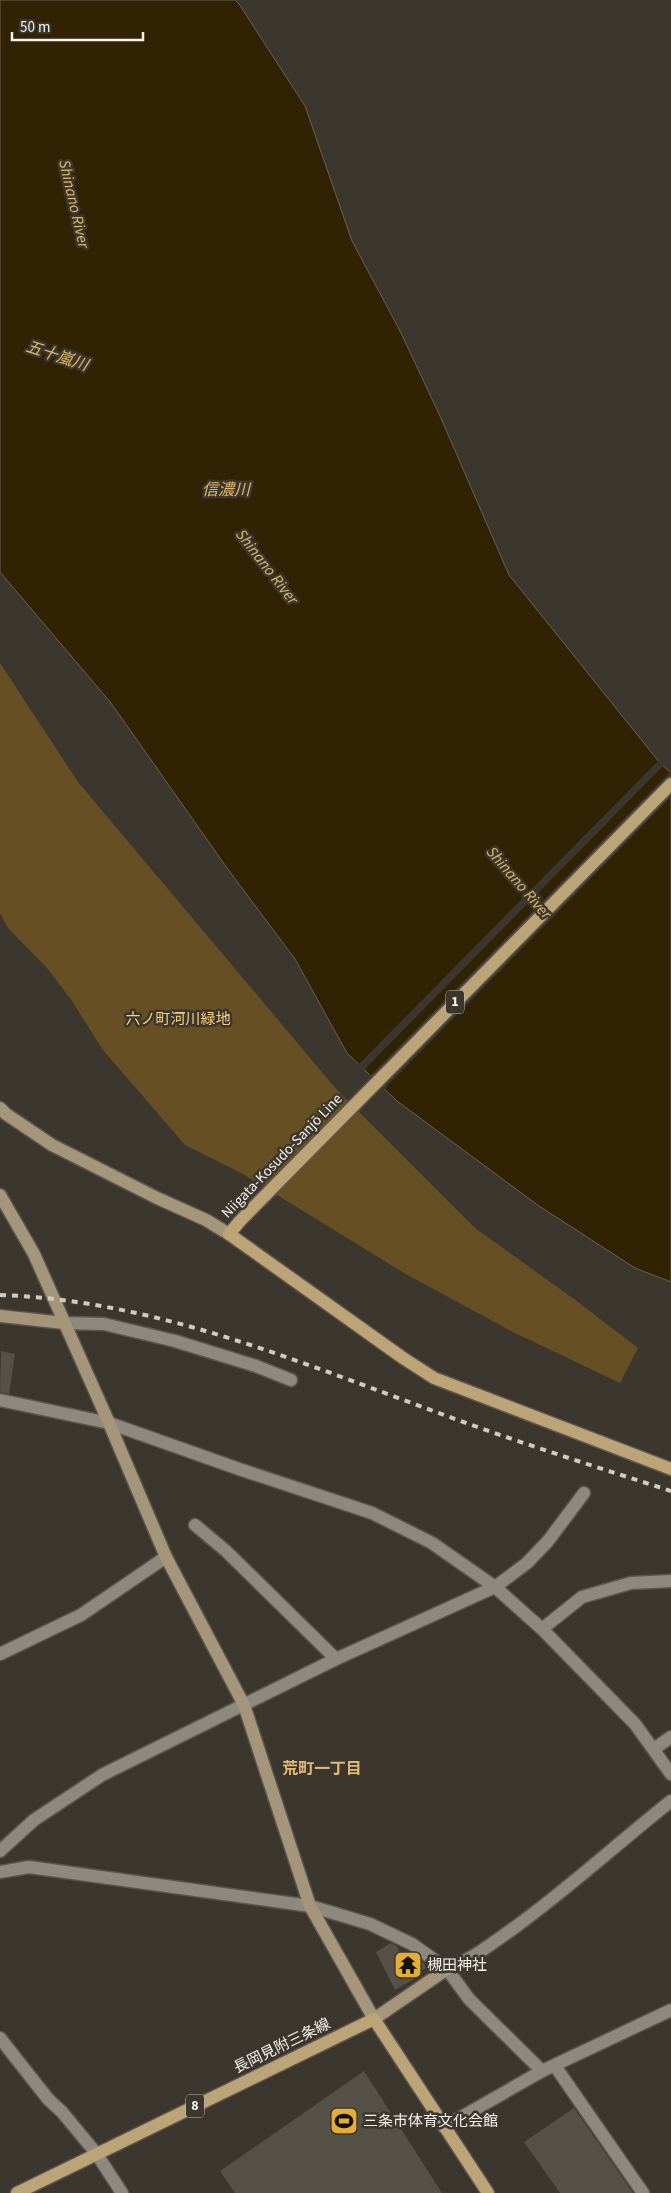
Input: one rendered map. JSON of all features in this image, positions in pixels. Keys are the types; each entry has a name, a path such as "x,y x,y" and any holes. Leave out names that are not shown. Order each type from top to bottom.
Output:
{"main road":[{"name":"Niigata-Kosudo-Sanjō Line","path":"671,784 229,1234 434,1378 671,1469"},
{"path":"374,2019 488,2193"},
{"name":"長岡見附三条線","path":"17,2193 374,2019"}],"street":[{"path":"0,1108 52,1146 156,1198 206,1220 229,1234"},
{"path":"0,1195 34,1254 166,1557 244,1705 310,1906 374,2019 447,1969 468,1961 539,1910 671,1801"},
{"path":"0,1316 64,1323 104,1324 175,1341 256,1366 290,1380"},
{"path":"0,1400 109,1423 372,1513 432,1543 495,1587 542,1629 635,1724 671,1774"},
{"path":"0,1851 34,1820 102,1775 336,1659 495,1587 527,1563 543,1547 584,1493"},
{"path":"195,1525 226,1551 336,1659"},
{"path":"0,1654 81,1615 166,1557"},
{"path":"542,1629 582,1597 631,1583 671,1581"},
{"path":"654,1749 671,1737"},
{"path":"0,1872 28,1868 310,1906 370,1924 412,1944 447,1969 469,1999 542,2071"},
{"path":"444,2127 542,2071 671,2010"},
{"path":"0,2038 48,2099 62,2112 96,2153 122,2193"},
{"path":"556,2066 643,2193"}],"green space":[{"name":"六ノ町河川緑地","path":"0,663 78,782 337,1090 475,1228 574,1299 638,1348 620,1383 513,1332 404,1273 243,1174 185,1145 103,1050 70,998 47,968 8,928 0,913"}],"water":[{"name":"信濃川","path":"0,0 235,0 239,4 305,106 352,241 399,329 440,416 509,575 660,763 671,773 671,1282 635,1268 539,1206 397,1101 347,1053 295,959 227,868 111,703 0,572"}],"pier":[{"path":"660,759 665,764 363,1071 358,1065"},
{"path":"671,771 671,797 383,1090 369,1077"}],"building":[{"path":"1,1351 15,1354 9,1394 0,1392"},
{"name":"槻田神社","path":"391,1943 397,1946 400,1953 405,1951 408,1959 414,1956 423,1962 426,1968 412,1975 414,1979 395,1990 376,1952"},
{"name":"三条市体育文化会館","path":"364,2071 442,2193 235,2193 220,2171"},
{"path":"574,2108 633,2193 560,2193 524,2142"}],"railway":[{"path":"0,1295 56,1299 111,1308 165,1320 218,1335 324,1370 488,1431 671,1491"}],"place":[{"name":"槻田神社","path":"408,1965"},
{"name":"三条市体育文化会館","path":"344,2121"}],"district":[{"name":"荒町一丁目","path":"322,1769"}],"water label":[{"name":"Shinano River","path":"74,204"},
{"name":"五十嵐川","path":"57,356"},
{"name":"Shinano River","path":"267,567"},
{"name":"Shinano River","path":"519,883"}]}
